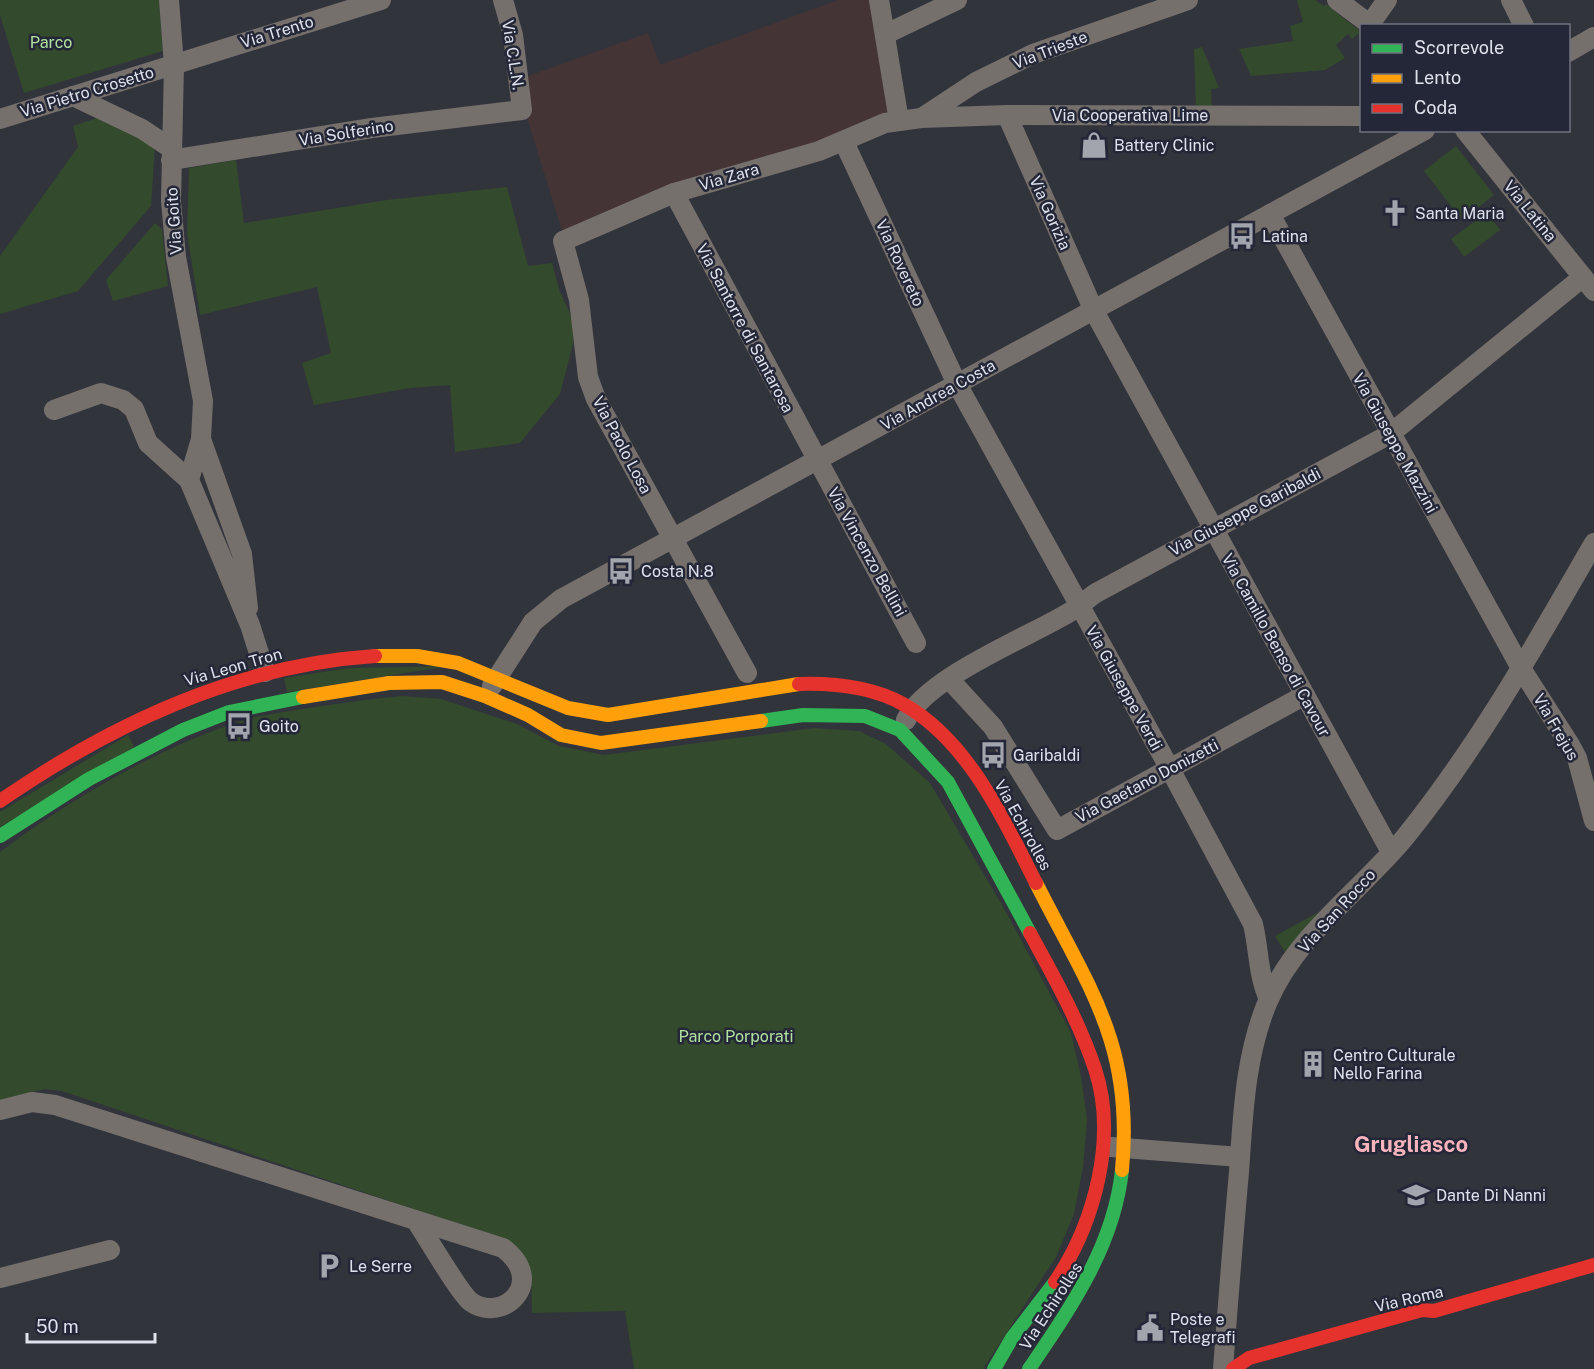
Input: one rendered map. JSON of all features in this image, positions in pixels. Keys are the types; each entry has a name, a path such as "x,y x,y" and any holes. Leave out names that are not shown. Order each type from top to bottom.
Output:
{"street":[{"name":"Via Goito","path":"169,0 174,65 171,201 176,257 203,401 201,439 189,480"},
{"name":"Via Trento","path":"174,65 381,0"},
{"name":"Via C.L.N.","path":"503,0 513,35 522,110"},
{"path":"879,0 898,121"},
{"path":"886,34 957,0"},
{"name":"Via Trieste","path":"921,118 976,82 1033,54 1188,0"},
{"path":"1337,0 1370,24"},
{"path":"1372,24 1387,0"},
{"path":"1511,0 1523,24"},
{"path":"1570,51 1594,37"},
{"name":"Via Pietro Crosetto","path":"0,119 174,65"},
{"path":"74,96 142,129 172,155"},
{"name":"Via Solferino","path":"172,155 522,110"},
{"name":"Via Cooperativa Lime","path":"898,121 1007,115 1360,116"},
{"name":"Via Gorizia","path":"1007,115 1094,311"},
{"name":"Via Zara","path":"563,241 674,193 844,142 885,123 898,121"},
{"name":"Via Andrea Costa","path":"485,696 540,614 673,539 1421,132"},
{"name":"Via Latina","path":"1467,132 1588,284"},
{"name":"Via Rovereto","path":"844,142 957,384"},
{"name":"Via Santorre di Santarosa","path":"674,193 817,462"},
{"name":"Via Giuseppe Mazzini","path":"1270,214 1522,670"},
{"name":"Via Paolo Losa","path":"563,241 579,300 588,377 596,399 747,673"},
{"name":"Via Giuseppe Garibaldi","path":"900,730 911,709 949,678 1211,530 1390,434 1588,284"},
{"name":"Via Camillo Benso di Cavour","path":"1094,311 1211,530 1305,694 1391,852"},
{"name":"Via Giuseppe Verdi","path":"957,384 1253,924 1259,948 1263,986 1269,999"},
{"name":"Via Goito","path":"54,410 101,393 123,400 134,409 148,443 189,480 250,625 265,672"},
{"name":"Via Goito","path":"201,439 242,554 250,625"},
{"name":"Via Vincenzo Bellini","path":"817,462 916,643"},
{"name":"Via San Rocco","path":"1223,1369 1240,1156 1250,1064 1257,1029 1269,999 1315,931 1391,852 1456,770 1522,670 1594,543"},
{"name":"Via Leon Tron","path":"0,801 54,765 124,725 197,692 265,672 320,661 387,653 460,663 499,677"},
{"name":"Via Frejus","path":"1522,670 1577,758 1594,821"},
{"name":"Via Echirolles","path":"499,677 535,696 574,712 590,715 608,715 796,684 822,682 866,691 911,709 943,735 979,779 1098,1000 1116,1053 1122,1085 1124,1148 1116,1213 1105,1246 1076,1303 1029,1369"},
{"name":"Via Gaetano Donizetti","path":"949,678 993,727 1057,830 1305,694"},
{"path":"0,836 80,784 137,752 229,712 283,700 389,683 442,682 485,696"},
{"name":"Via Echirolles","path":"485,696 528,715 561,735 601,743 803,715 865,716 900,730 948,782 1074,1015 1096,1071 1102,1111 1099,1181 1093,1205 1070,1259 1037,1308 1012,1338 994,1369"},
{"path":"0,1110 32,1102 55,1105 503,1248 513,1256 521,1269 522,1287 517,1295 498,1306 485,1307 470,1302 417,1222"},
{"path":"1102,1147 1240,1156"},
{"path":"0,1278 110,1250"},
{"name":"Via Roma","path":"1233,1369 1249,1358 1422,1310 1434,1311 1594,1264"}],"shaded area":[{"path":"838,0 877,0 897,119 564,237 525,111 520,79 648,33 660,65"}],"green space":[{"name":"Parco","path":"0,0 159,0 163,51 24,93 0,15"},
{"path":"1297,0 1315,0 1324,6 1326,4 1360,31 1360,36 1358,34 1352,39 1348,34 1336,45 1345,58 1325,70 1251,76 1239,49 1293,41 1290,26 1303,22"},
{"path":"1202,47 1219,88 1211,89 1212,111 1196,110 1194,49"},
{"path":"97,118 155,145 151,206 78,291 0,314 0,256 78,147 73,126"},
{"path":"1456,146 1494,195 1462,220 1424,171"},
{"path":"236,160 244,223 387,200 507,187 528,266 552,263 560,292 573,320 573,344 560,394 520,443 455,452 450,385 410,388 314,405 302,363 331,353 317,287 200,315 187,233 189,168"},
{"path":"1487,212 1500,230 1464,257 1451,239"},
{"path":"155,223 162,229 168,286 113,301 106,280"},
{"path":"449,666 287,692 284,678 349,668"},
{"name":"Parco Porporati","path":"403,696 441,699 517,724 559,746 604,755 814,728 859,731 886,744 930,783 1005,910 1071,1033 1081,1076 1087,1120 1083,1167 1074,1214 1056,1257 983,1369 634,1369 625,1311 532,1313 531,1281 527,1262 522,1253 506,1240 62,1091 45,1089 0,1100 0,852 56,813 117,776 181,744 213,731 250,718 347,702"},
{"path":"128,735 134,747 0,827 0,812"},
{"path":"1319,912 1288,951 1285,952 1275,936"}],"traffic: fast":[{"path":"0,836 89,779 183,730 229,712 303,697"},
{"path":"761,721 803,715 865,716 900,730 948,782 1030,933"},
{"path":"1029,1369 1075,1299 1100,1250 1110,1224 1122,1170"},
{"path":"994,1369 1012,1338 1055,1282"}],"traffic: slow":[{"path":"375,656 417,656 458,663 568,708 608,715 799,684"},
{"path":"303,697 389,683 442,682 485,696 528,715 561,735 601,743 761,721"},
{"path":"1036,883 1090,987 1114,1052 1121,1087 1124,1126 1122,1170"}],"traffic: jam":[{"path":"0,801 86,747 178,703 274,672 324,662 375,656"},
{"path":"799,684 839,685 866,690 891,698 926,719 947,738 982,783 1036,883"},
{"path":"1030,933 1066,1000 1089,1051 1101,1096 1104,1123 1103,1151 1091,1207 1081,1234 1055,1282"},
{"path":"1233,1369 1249,1358 1422,1310 1434,1311 1594,1265"}],"place":[{"name":"Battery Clinic","path":"1094,145"},
{"name":"Santa Maria","path":"1395,213"},
{"name":"Latina","path":"1242,236"},
{"name":"Costa N.8","path":"621,571"},
{"name":"Goito","path":"239,726"},
{"name":"Garibaldi","path":"993,755"},
{"name":"Centro Culturale Nello Farina","path":"1313,1064"},
{"name":"Dante Di Nanni","path":"1416,1195"},
{"name":"Le Serre","path":"329,1266"},
{"name":"Poste e Telegrafi","path":"1150,1328"}],"district":[{"name":"Grugliasco","path":"1411,1144"}]}
